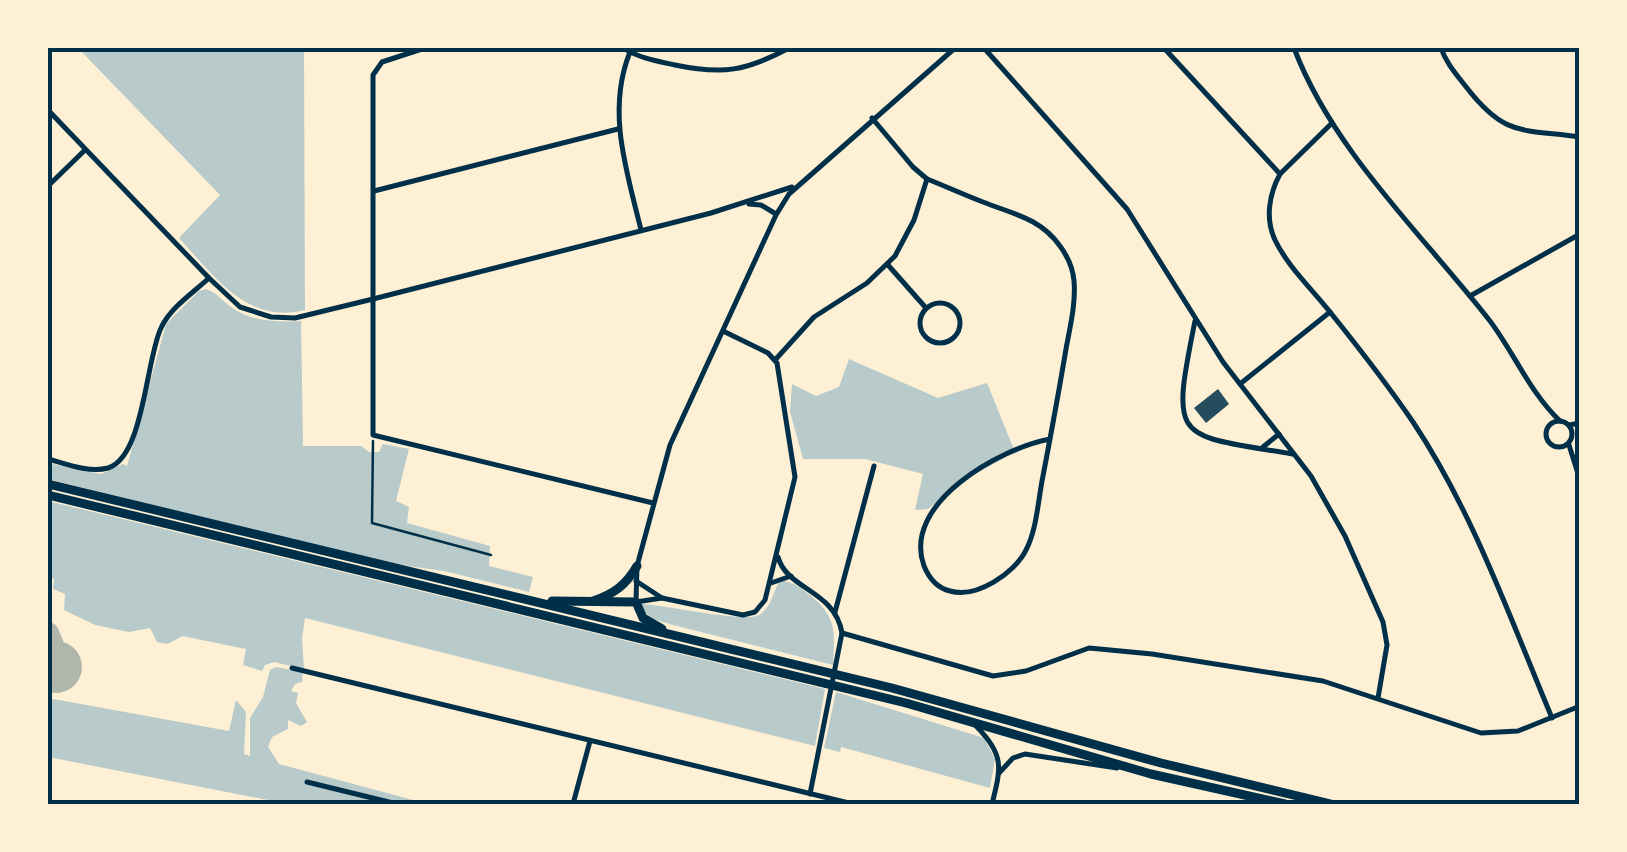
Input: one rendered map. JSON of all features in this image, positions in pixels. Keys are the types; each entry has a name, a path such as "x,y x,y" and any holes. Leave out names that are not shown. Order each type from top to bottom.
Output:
{"highway":[{"path":"48,484 674,635 847,683 1331,804"},
{"path":"48,495 824,677"},
{"path":"570,603 613,593 629,580 637,566"},
{"path":"510,596 570,603 636,602 643,618 674,635"},
{"path":"847,683 1151,774 1285,804"}],"street":[{"path":"426,48 382,62 374,70 373,435 653,504"},
{"path":"623,48 654,60 714,72 751,66 789,48"},
{"path":"723,331 776,360 795,477 769,586 759,609 743,615 662,598 636,602 637,566 676,432 783,202 796,186 954,48"},
{"path":"984,48 1127,209 1195,322 1295,454 1336,518 1382,622 1387,646 1378,698"},
{"path":"1164,48 1280,174"},
{"path":"1294,48 1332,124 1470,296 1545,407 1560,421 1580,425"},
{"path":"1441,48 1458,76 1496,121 1580,138"},
{"path":"630,52 622,80 618,129 642,230"},
{"path":"48,110 208,278 240,306 270,317 295,318 373,299 746,204 796,186"},
{"path":"872,118 927,178 1038,224 1054,238 1068,260 1074,282 1073,309 1050,439 1031,539 1020,559 976,590 954,592 934,582 920,546 926,524 940,500 986,466 1032,443 1050,439"},
{"path":"1332,124 1280,174 1270,201 1273,235 1287,260 1393,394 1441,469 1467,519 1552,718"},
{"path":"374,191 618,129"},
{"path":"48,186 86,149"},
{"path":"776,360 814,317 868,283 888,265 910,231 927,178"},
{"path":"746,204 761,205 776,214"},
{"path":"1470,296 1580,234"},
{"path":"888,265 927,308"},
{"path":"48,459 94,469 111,467 120,460 132,441 160,329 208,278"},
{"path":"941,304 955,310 960,324 953,338 939,343 925,336 920,322 927,308 941,304"},
{"path":"1240,384 1330,312"},
{"path":"1195,322 1182,388 1182,408 1195,434 1208,440 1295,454"},
{"path":"1545,407 1547,440 1572,461"},
{"path":"1548,428 1560,421"},
{"path":"1568,425 1572,433"},
{"path":"1580,425 1569,444 1580,480"},
{"path":"1260,448 1280,434"},
{"path":"1558,448 1569,444"},
{"path":"836,612 874,466"},
{"path":"777,554 781,566 791,576 836,612 842,633 810,794"},
{"path":"769,586 777,579 791,576"},
{"path":"636,581 662,598"},
{"path":"842,633 993,676 1026,671 1078,650 1108,647 1323,681 1468,732 1518,731 1580,706"},
{"path":"292,668 853,804"},
{"path":"970,721 995,748 999,773 992,804"},
{"path":"573,804 590,741"},
{"path":"999,773 1014,758 1038,754 1151,774"},
{"path":"307,782 397,804"}],"path":[{"path":"373,435 372,523 491,556"}],"shaded area":[{"path":"78,48 304,48 305,310 285,313 249,304 219,281 179,238 220,195"},
{"path":"206,289 234,309 258,319 301,321 303,446 361,446 369,452 379,452 383,444 409,449 396,501 409,507 407,523 490,546 489,566 533,577 529,592 444,571 387,563 48,479 48,463 101,474 123,464 127,466 166,324 199,291"},
{"path":"849,359 938,398 987,383 1015,452 970,477 928,509 915,510 923,474 865,459 803,459 790,412 792,384 816,396 839,387"},
{"path":"48,501 825,689 815,746 305,618 304,669 274,662 262,671 243,665 246,649 182,636 168,644 157,642 150,628 129,632 95,625 64,610 65,594 53,589 54,579 48,576"},
{"path":"779,582 806,592 829,616 834,632 833,665 663,622 650,616 642,604 751,617 763,612"},
{"path":"276,667 303,672 302,682 291,691 298,693 296,703 307,722 301,726 288,720 288,729 272,737 268,747 279,764 428,804 288,804 48,757 48,698 229,731 236,700 246,712 244,754 250,756 250,718 263,697 270,670"},
{"path":"836,692 984,738 995,759 990,788 841,747 840,752 824,748"}],"building":[{"path":"1218,389 1229,404 1206,423 1194,408"}],"taxiway":[{"path":"48,633 53,645 51,666"}],"runway":[{"path":"48,665 56,667"}]}
